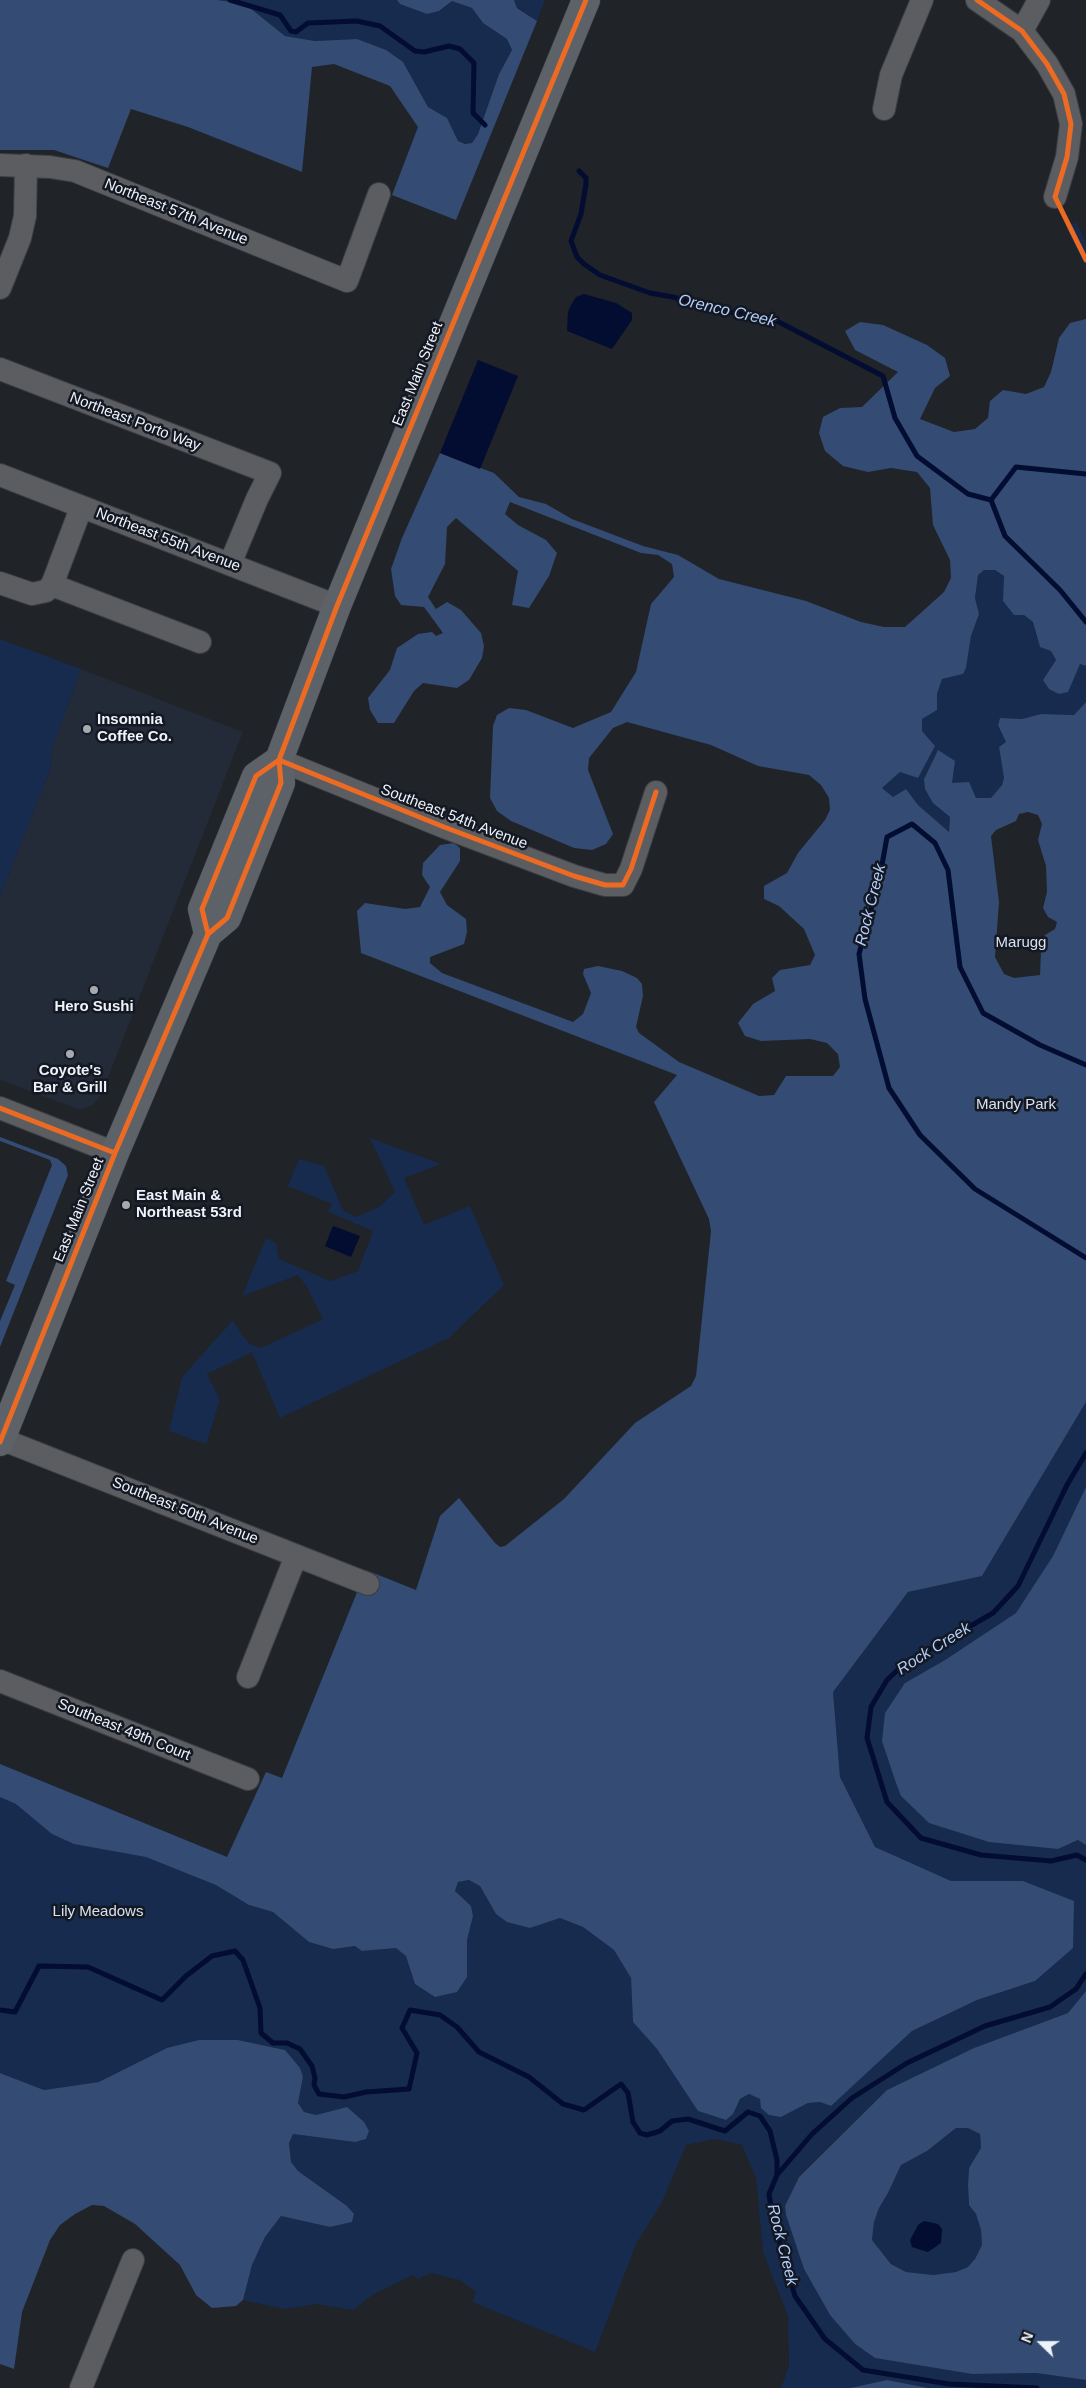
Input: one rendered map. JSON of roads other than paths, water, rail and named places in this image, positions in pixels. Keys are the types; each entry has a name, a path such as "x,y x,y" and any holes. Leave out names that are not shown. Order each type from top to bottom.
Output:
{"main road":[{"name":"East Main Street","path":"1,1440 114,1153 208,934 202,909 256,776 279,760 337,606 586,0"}],"street":[{"path":"884,109 892,75 922,0"},
{"path":"977,0 1022,31 1047,64 1064,94 1071,124 1067,157 1055,197"},
{"path":"1022,31 1039,0"},
{"name":"Northeast 57th Avenue","path":"0,165 26,165 75,171 347,281 379,194"},
{"path":"0,288 20,238 25,216 26,165"},
{"name":"Northeast Porto Way","path":"0,369 270,473 230,564"},
{"name":"Northeast 55th Avenue","path":"0,475 337,606"},
{"path":"0,583 32,594 46,591 52,585 81,508"},
{"path":"52,585 200,642"},
{"name":"Southeast 54th Avenue","path":"279,760 444,827 605,886 623,885 632,869 656,792"},
{"path":"0,1108 114,1153"},
{"name":"Southeast 50th Avenue","path":"1,1440 368,1584"},
{"path":"248,1677 296,1556"},
{"name":"Southeast 49th Court","path":"0,1681 248,1779"},
{"path":"81,2388 133,2260"}],"waterway":[{"name":"Orenco Creek","path":"230,0 280,15 291,31 296,32 308,23 357,21 380,26 415,51 424,52 449,46 460,49 474,63 473,113 485,125"},
{"name":"Orenco Creek","path":"579,171 586,178 586,184 581,214 571,241 577,257 584,264 600,275 650,293 673,297 711,309 773,319 883,376 895,418 917,456 968,494 991,500"},
{"name":"Rock Creek","path":"991,500 1016,467 1086,474"},
{"name":"Rock Creek","path":"991,500 1005,536 1060,590 1086,622"},
{"name":"Rock Creek","path":"1086,1065 1040,1045 983,1013 960,967 948,870 935,843 912,824 887,837 880,876 859,954 865,999 889,1088 920,1135 975,1189 1086,1258"},
{"name":"Rock Creek","path":"1086,1453 1067,1485 1018,1586 993,1613 904,1664 887,1680 871,1707 867,1738 887,1802 921,1838 981,1855 1051,1861 1077,1855 1086,1860"},
{"path":"0,2010 15,2012 39,1966 88,1967 162,2000 186,1976 212,1956 235,1951 243,1960 260,2008 261,2033 273,2043 287,2043 300,2049 312,2066 315,2078 314,2085 319,2094 344,2097 366,2092 409,2089 417,2053 402,2028 410,2010 440,2015 457,2027 479,2052 529,2077 563,2104 584,2110 621,2084 628,2093 633,2122 640,2133 647,2135 660,2131 672,2121 688,2119 725,2131 748,2112 760,2116 770,2131 777,2160 777,2175"},
{"name":"Rock Creek","path":"1037,2388 949,2384 863,2370 825,2339 795,2296 773,2220 769,2194 777,2175 812,2134 852,2098 907,2063 985,2026 1050,2007 1076,1989 1086,1974"}],"place":[{"name":"Insomnia Coffee Co.","path":"87,729"},
{"name":"Hero Sushi","path":"94,990"},
{"name":"Coyote's Bar & Grill","path":"70,1054"},
{"name":"East Main & Northeast 53rd","path":"126,1205"}],"park label":[{"name":"Marugg","path":"1021,943"},
{"name":"Mandy Park","path":"1016,1105"},
{"name":"Lily Meadows","path":"98,1912"}]}
